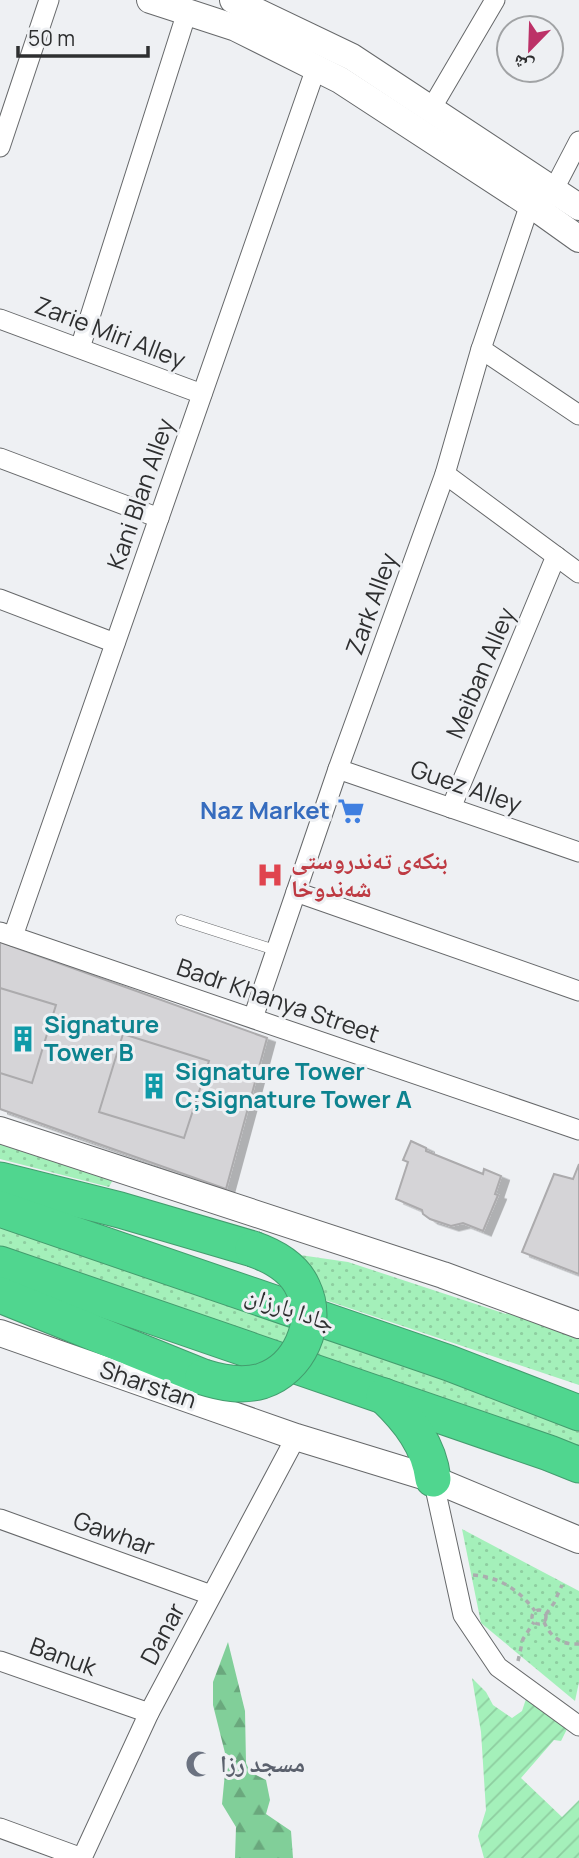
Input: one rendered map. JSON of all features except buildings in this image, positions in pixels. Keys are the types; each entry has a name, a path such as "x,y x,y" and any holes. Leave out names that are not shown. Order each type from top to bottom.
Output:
{"highway":[{"path":"0,1180 120,1210 270,1255 289,1268 303,1288 309,1311 307,1332 298,1353 284,1369 263,1381 242,1384 203,1377 0,1295"},
{"name":"جادا بارزان","path":"0,1209 449,1363 579,1412"},
{"path":"0,1264 579,1465"},
{"path":"384,1396 405,1418 425,1446 433,1479"},
{"path":"433,1479 454,1450 479,1429"}],"main road":[{"path":"150,0 236,28 340,80 579,239"},
{"path":"233,0 352,57 579,206"},
{"path":"0,1130 443,1275 579,1325"},
{"name":"Sharstan","path":"0,1333 296,1437 433,1479 579,1540"}],"street":[{"path":"0,147 7,99 49,0"},
{"path":"431,109 495,0"},
{"path":"80,348 187,12"},
{"name":"Kani Blan Alley","path":"7,934 116,643 316,68"},
{"path":"554,189 579,141"},
{"name":"Zark Alley","path":"253,1018 338,769 445,474 481,349 530,204"},
{"name":"Zarie Miri Alley","path":"0,319 202,394"},
{"path":"481,349 579,415"},
{"path":"0,458 159,517"},
{"path":"445,474 579,573"},
{"name":"Meiban Alley","path":"452,808 556,556"},
{"path":"0,598 116,643"},
{"name":"Guez Alley","path":"338,769 579,852"},
{"path":"296,892 579,990"},
{"name":"Badr Khanya Street","path":"7,934 579,1130"},
{"name":"Danar","path":"82,1858 149,1713 296,1437"},
{"path":"433,1479 463,1615 498,1667 579,1726"},
{"name":"Gawhar","path":"0,1519 211,1595"},
{"name":"Banuk","path":"0,1661 149,1713"},
{"path":"0,1828 82,1858"}],"lane":[{"path":"181,919 275,950"}],"path":[{"path":"453,1576 484,1576 501,1582 520,1593 535,1611"},
{"path":"562,1585 554,1603 545,1614 544,1622 555,1639 568,1644 579,1644"},
{"path":"535,1611 540,1610 545,1614"},
{"path":"534,1622 532,1617 535,1611"},
{"path":"514,1678 523,1639 534,1622"},
{"path":"534,1622 544,1622"}],"green space":[{"path":"0,1138 115,1176 109,1187 0,1159"},
{"path":"0,1218 579,1422 579,1450 0,1248"},
{"path":"293,1254 348,1262 506,1314 510,1305 579,1329 579,1385 316,1297"},
{"path":"462,1529 579,1591 579,1682 575,1701 481,1623"},
{"path":"228,1642 245,1711 246,1763 250,1772 266,1780 270,1800 266,1814 291,1831 293,1858 235,1858 236,1827 222,1804 225,1773 234,1758 225,1753 213,1705 213,1682"},
{"path":"472,1678 486,1692 493,1705 512,1718 522,1711 526,1699 568,1727 561,1741 554,1740 521,1778 562,1817 579,1800 579,1858 484,1858 478,1836 486,1810 481,1732"}],"place":[{"name":"Naz Market","path":"351,811"},
{"name":"بنکەی تەندروستی شەندوخا","path":"270,875"},
{"name":"Signature Tower B","path":"23,1039"},
{"name":"Signature Tower C;Signature Tower A","path":"154,1086"},
{"name":"مسجد رزا","path":"199,1764"}]}
